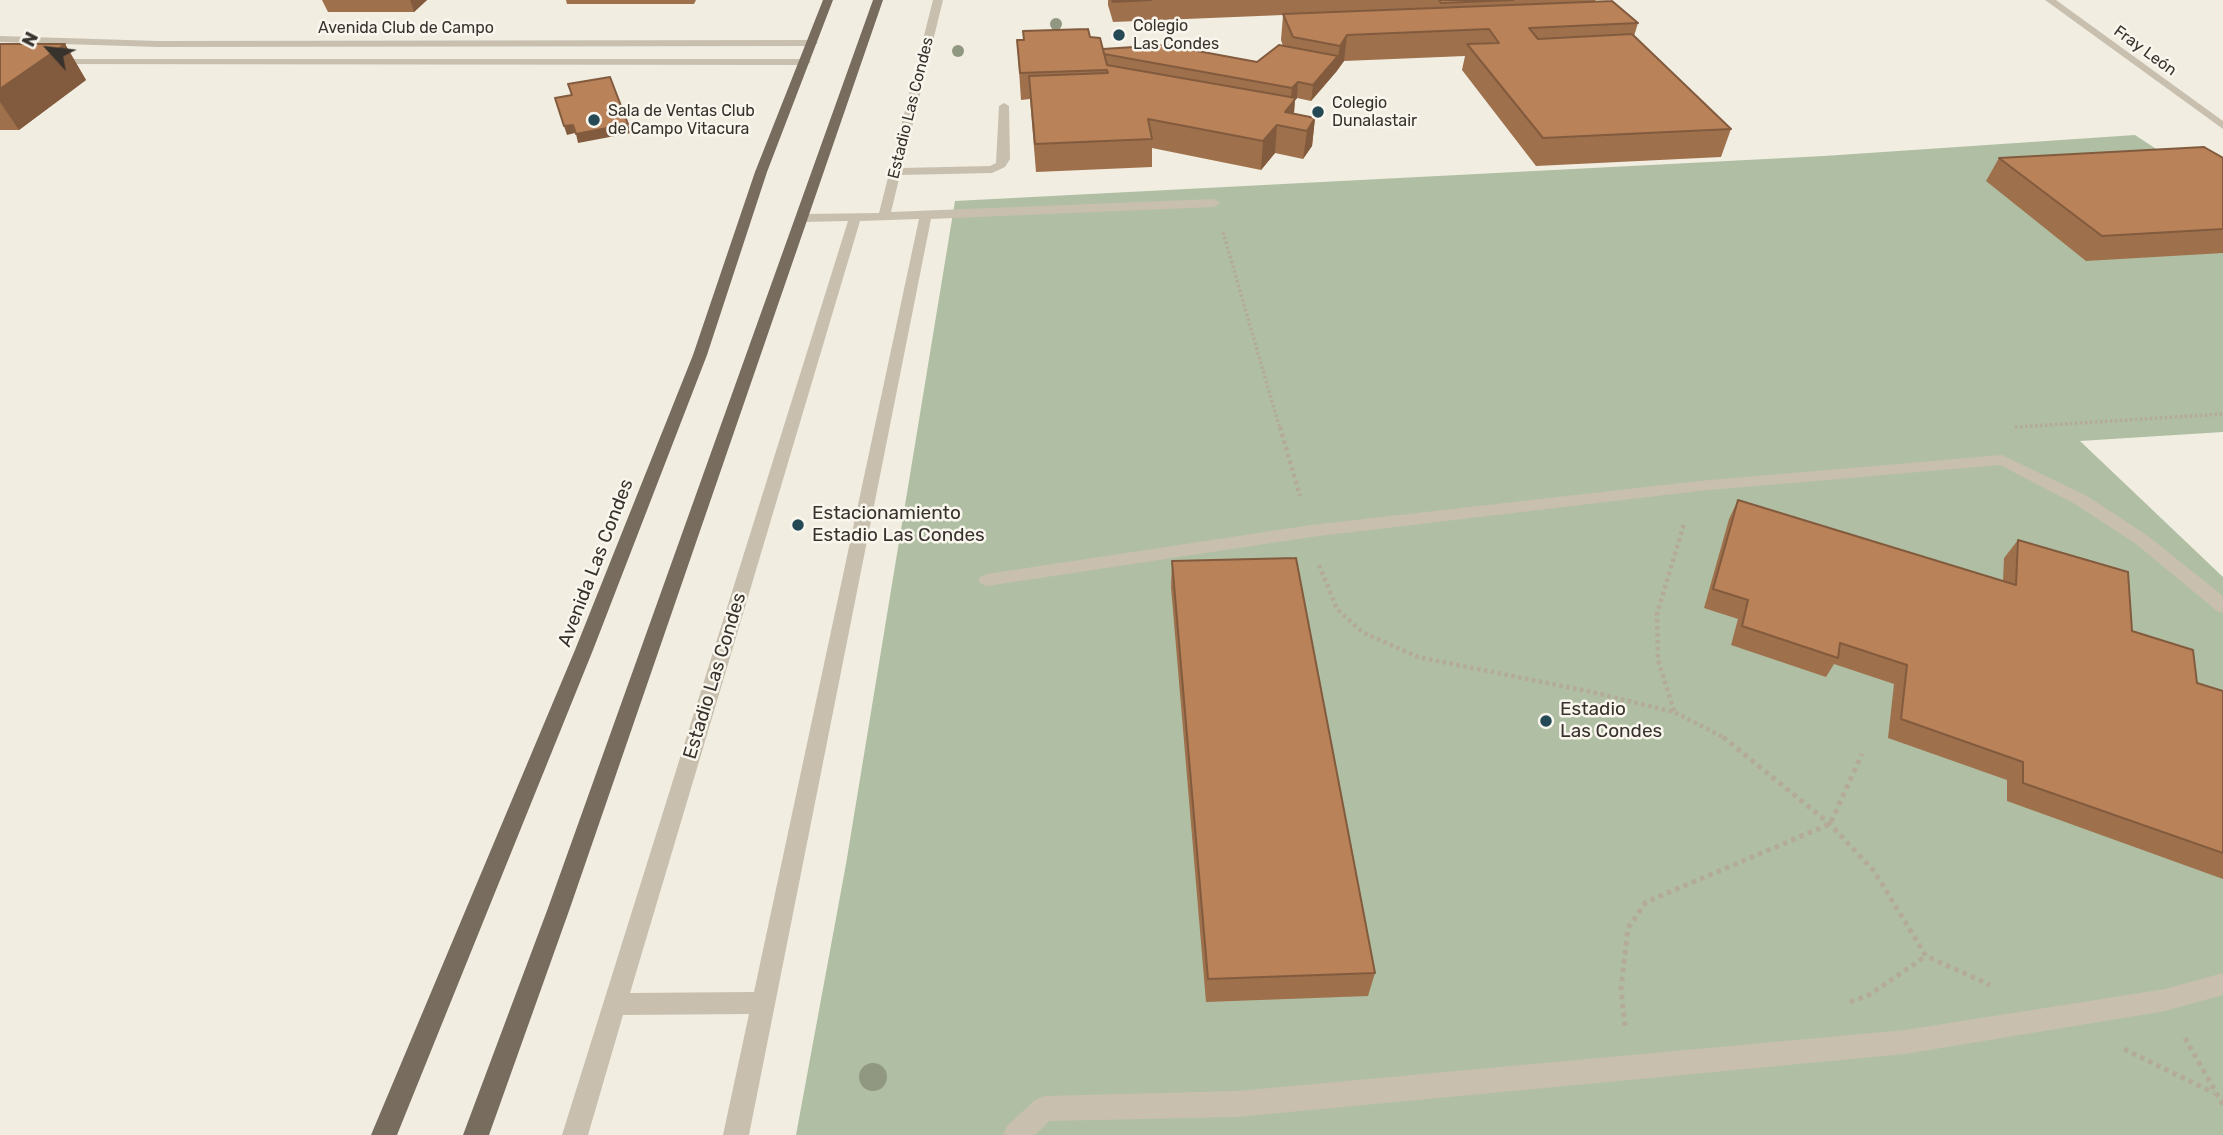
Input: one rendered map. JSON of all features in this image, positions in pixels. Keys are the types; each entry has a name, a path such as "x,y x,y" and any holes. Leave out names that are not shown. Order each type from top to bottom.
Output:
{"main road":[{"name":"Avenida Las Condes","path":"384,1135 584,650 696,367 761,172 828,0"},
{"path":"476,1135 559,908 878,0"}],"street":[{"name":"Estadio Las Condes","path":"884,216 938,0"},
{"name":"Fray León","path":"2050,0 2223,125"},
{"name":"Avenida Club de Campo","path":"0,39 158,44 813,43"},
{"path":"478,64 495,43"},
{"path":"130,63 158,44"},
{"name":"Avenida Club de Campo","path":"38,62 806,62"},
{"path":"895,172 992,169 1001,165 1004,159 1004,106"},
{"path":"802,218 1214,203"},
{"path":"736,1135 926,215"},
{"name":"Estadio Las Condes","path":"575,1135 855,216"},
{"path":"987,580 1311,531 1699,486 2002,460 2081,500 2132,533 2223,606"},
{"path":"1016,1135 1044,1109 1237,1104 1905,1041 2165,1000 2223,984"},
{"path":"615,1004 765,1003"}],"path":[{"path":"1214,203 1311,531 1316,557 1337,609 1362,632 1418,657 1592,692 1674,712 1721,735 1830,824 1874,871 1926,956 2059,1016 2214,1093"},
{"path":"2014,427 2223,414"},
{"path":"1674,712 1658,660 1657,614 1681,529 1699,486"},
{"path":"1627,1041 1621,989 1628,928 1646,902 1830,824 1862,754"},
{"path":"2165,1000 2223,1105"}],"green space":[{"name":"Estadio Las Condes","path":"2135,135 2223,193 2223,432 2080,441 2223,577 2223,1135 796,1135 846,864 955,201 1824,156"}],"building":[{"path":"1112,0 1151,0 1113,2"},
{"path":"1439,0 1513,0 1441,3"},
{"path":"1612,1 1638,23 1529,28 1538,39 1632,34 1731,129 1543,138 1467,44 1499,43 1489,29 1347,35 1340,46 1293,37 1283,14"},
{"path":"1088,29 1090,37 1100,38 1107,65 1296,98 1285,112 1315,118 1307,131 1277,125 1263,141 1148,119 1152,139 1035,144 1029,76 1108,73 1107,70 1020,73 1017,40 1024,40 1023,31"},
{"path":"0,44 65,44 0,89"},
{"path":"1165,45 1257,62 1279,45 1338,56 1313,85 1298,82 1292,88 1104,54 1103,49"},
{"name":"Sala de Ventas Club de Campo Vitacura","path":"610,77 628,124 576,134 573,125 564,126 555,98 572,95 568,84"},
{"path":"2204,147 2223,158 2223,229 2102,236 1999,158"},
{"path":"1738,500 2016,585 2018,540 2128,572 2132,631 2193,650 2197,683 2223,691 2223,853 2023,783 2023,762 1901,719 1907,665 1840,643 1838,658 1742,626 1748,600 1713,589"},
{"path":"1296,558 1375,973 1208,979 1172,561"}],"place":[{"name":"Colegio Las Condes","path":"1119,35"},
{"name":"Colegio Dunalastair","path":"1318,112"},
{"name":"Sala de Ventas Club de Campo Vitacura","path":"594,120"},
{"name":"Estacionamiento Estadio Las Condes","path":"798,525"},
{"name":"Estadio Las Condes","path":"1546,721"}]}
